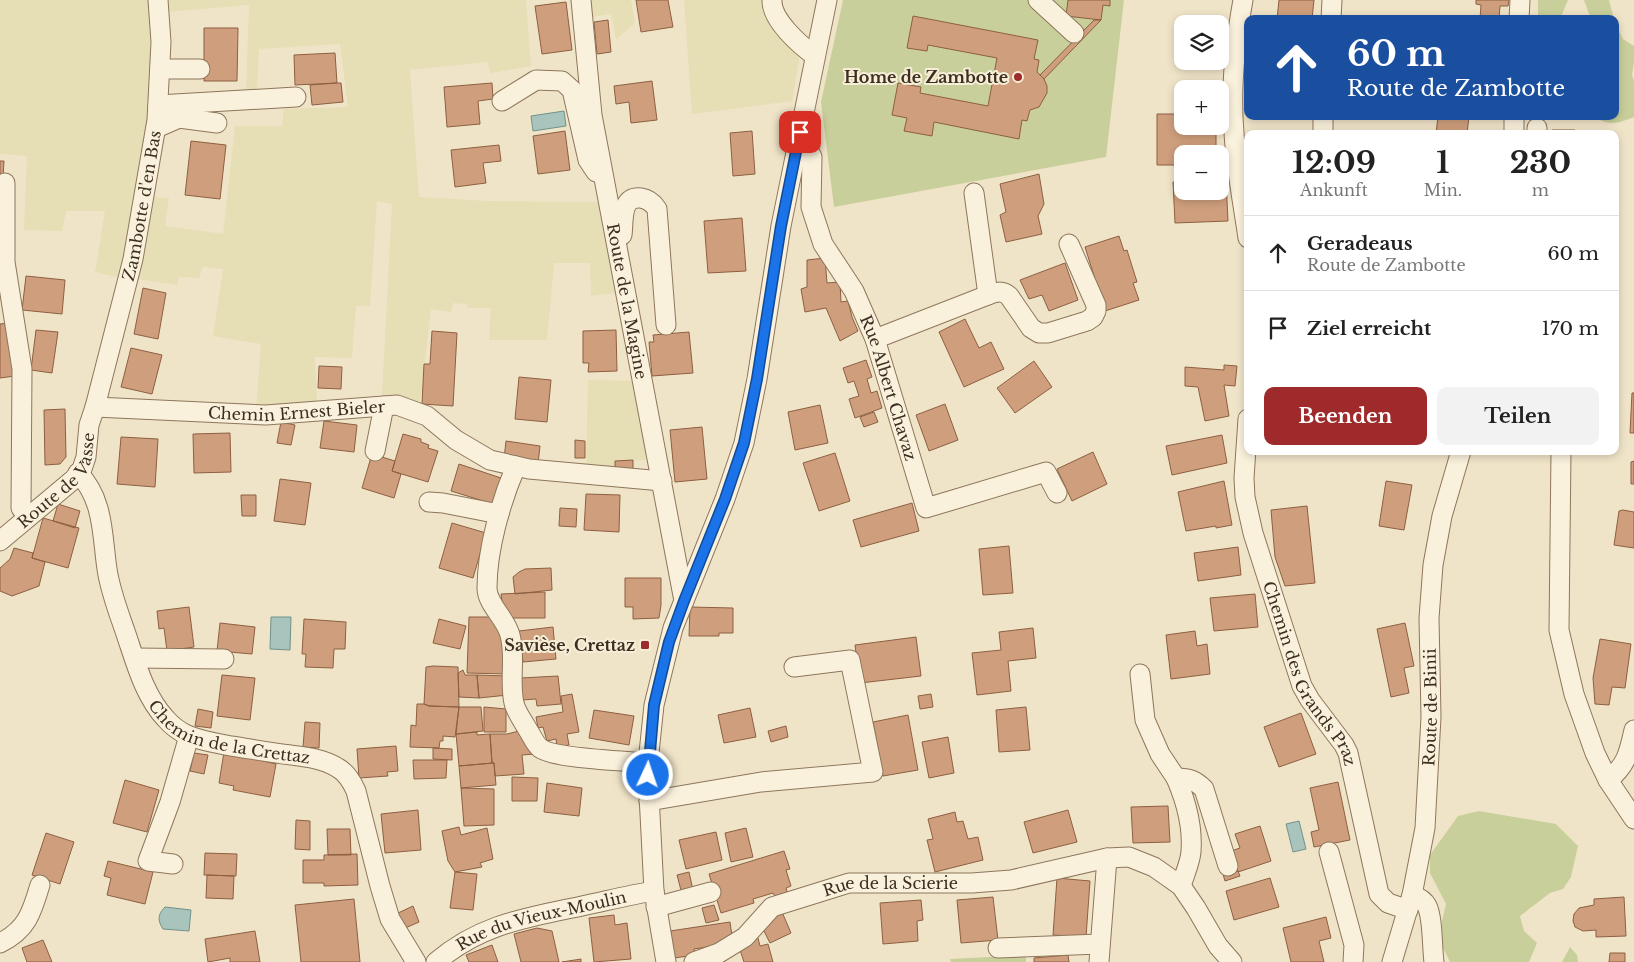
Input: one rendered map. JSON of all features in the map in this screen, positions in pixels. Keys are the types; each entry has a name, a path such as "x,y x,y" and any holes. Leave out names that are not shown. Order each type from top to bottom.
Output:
{"street":[{"name":"Zambotte d'en Bas","path":"95,406 133,259 156,128 161,42 158,0"},
{"name":"Route de la Magine","path":"581,0 592,115 684,601"},
{"path":"772,0 772,5 782,25 799,44 815,56"},
{"path":"666,962 655,899 649,801 649,763 654,705 669,642 725,499 744,443 757,379 781,226 827,0"},
{"path":"1038,0 1074,33"},
{"path":"1244,0 1234,71 1233,116 1244,210"},
{"path":"1331,15 1332,0"},
{"path":"1519,15 1520,0"},
{"path":"160,69 200,69"},
{"path":"502,101 536,80 562,80 572,90 588,160 606,188"},
{"path":"158,105 296,97"},
{"path":"156,128 179,118 217,123"},
{"name":"Rue Albert Chavaz","path":"800,132 812,157 811,206 823,244 854,291 875,339 926,508 1046,472 1056,494"},
{"path":"5,183 3,239 22,368 21,508 28,517"},
{"path":"974,193 988,295"},
{"path":"617,242 622,236 624,208 627,203 632,199 640,198 654,205 657,209 666,325"},
{"path":"875,339 999,292 1005,293 1031,328 1039,332 1048,333 1087,321 1093,316 1096,305 1070,244"},
{"name":"Chemin Ernest Bieler","path":"95,406 266,415 397,404 427,416 456,440 490,460 529,469 662,481"},
{"name":"Route de Vasse","path":"0,541 63,490 82,469 95,406"},
{"path":"375,451 384,406"},
{"name":"Chemin des Grands Praz","path":"1245,455 1246,504 1253,533 1304,691 1348,753 1379,894 1388,903 1410,903"},
{"name":"Route de Binii","path":"1392,962 1410,903 1425,828 1431,717 1429,618 1433,565 1442,516 1460,455"},
{"path":"1561,455 1560,630 1574,694 1595,754 1608,780 1634,819"},
{"path":"516,466 498,514 488,569 487,593 508,629 512,648 513,701 517,711 536,744 546,752 563,756 649,763"},
{"name":"Chemin de la Crettaz","path":"78,473 88,483 97,503 110,581 135,658 148,692 157,709 178,730 190,736 217,743 322,760 339,768 348,777 356,791 390,919 416,962"},
{"path":"429,502 498,514"},
{"path":"135,658 224,659"},
{"path":"649,801 761,782 873,772 850,660 794,667"},
{"path":"1140,674 1144,720 1160,754 1176,778 1185,799 1191,829 1191,854 1181,886 1218,946 1232,962"},
{"path":"1608,780 1627,760 1634,730"},
{"path":"174,864 148,861 170,802 190,736"},
{"path":"1176,778 1189,778 1197,782 1204,789 1228,866"},
{"path":"1329,852 1354,945 1353,962"},
{"name":"Rue de la Scierie","path":"694,962 719,953 745,937 772,907 849,883 972,883 1011,880 1107,858 1129,857 1154,867 1181,886"},
{"path":"998,948 1100,953 1107,858"},
{"path":"0,943 15,935 23,927 32,910 40,885"},
{"name":"Rue du Vieux-Moulin","path":"436,962 465,940 496,926 542,915 711,892"},
{"path":"1410,903 1420,898 1427,905 1434,962"}],"shaded area":[{"path":"0,0 150,0 151,119 121,278 95,272 105,211 66,211 62,231 24,230 27,156 0,154"},
{"path":"166,0 526,0 531,66 491,73 487,62 410,70 419,197 488,201 599,202 615,293 591,296 590,263 554,263 547,340 489,340 491,308 468,308 467,304 453,303 451,312 431,309 420,404 382,395 392,204 377,201 370,306 356,306 352,358 315,357 317,399 314,407 256,407 261,344 213,336 223,269 203,267 199,278 179,277 177,285 137,279 152,197 169,198 165,226 223,234 235,126 282,126 284,109 348,107 340,44 259,49 257,93 246,94 249,5 166,12"},
{"path":"591,0 631,0 635,23 616,39 611,14 593,17"},
{"path":"684,0 768,0 797,51 799,60 792,101 692,114"},
{"path":"588,380 633,381 647,460 615,461 615,471 586,470"}],"green space":[{"path":"843,0 1124,0 1106,157 834,207 821,102"},
{"path":"1538,0 1568,0 1562,15 1538,15"},
{"path":"1584,0 1609,0 1613,15 1590,15"},
{"path":"1619,31 1623,39 1634,46 1632,75 1634,81 1634,117 1614,123 1601,120 1619,120"},
{"path":"1479,811 1556,824 1578,846 1571,877 1563,889 1550,893 1520,916 1524,931 1537,943 1529,962 1450,962 1441,944 1442,921 1446,904 1430,873 1430,855 1458,816"},
{"path":"1570,947 1577,955 1578,962 1562,962"},
{"path":"1026,955 1026,962 951,962 950,959"}],"water":[{"path":"564,111 566,126 533,131 531,116"},
{"path":"271,617 291,617 290,650 270,649"},
{"path":"1299,821 1306,849 1293,852 1286,824"},
{"path":"165,907 191,910 189,931 163,929 159,917"}],"building":[{"path":"636,0 668,0 673,27 641,32"},
{"path":"1068,0 1110,0 1110,6 1103,5 1101,20 1066,16"},
{"path":"1279,0 1314,0 1312,15 1277,15"},
{"path":"1476,0 1509,0 1508,6 1500,6 1499,15 1480,15 1481,5 1476,4"},
{"path":"566,2 572,50 542,54 535,6"},
{"name":"Home de Zambotte","path":"913,16 1038,40 1034,59 1039,60 1037,72 1044,79 1047,93 1039,107 1030,110 1027,121 1022,120 1019,139 934,122 932,136 904,131 907,118 892,115 898,83 921,87 920,93 988,106 997,58 928,45 927,51 907,48"},
{"path":"608,20 611,52 597,54 594,22"},
{"path":"1094,20 1101,20 1044,79 1040,75"},
{"path":"204,28 238,28 237,81 204,81"},
{"path":"335,53 337,83 295,85 294,55"},
{"path":"652,81 657,120 631,123 629,102 616,104 614,86"},
{"path":"341,83 343,102 312,105 310,85"},
{"path":"492,83 493,99 478,101 480,124 447,127 444,87"},
{"path":"1157,114 1174,114 1174,135 1216,135 1216,145 1174,145 1174,165 1157,165"},
{"path":"1438,120 1469,120 1467,130 1436,130"},
{"path":"565,131 570,170 538,174 533,136"},
{"path":"752,131 755,174 733,176 730,133"},
{"path":"191,141 226,145 220,199 185,195"},
{"path":"499,145 501,161 483,163 486,183 455,187 451,150"},
{"path":"0,161 4,161 3,178 0,178"},
{"path":"1039,174 1044,204 1038,216 1042,234 1006,242 1000,215 1006,212 1000,184"},
{"path":"1173,182 1174,200 1227,200 1228,221 1175,223"},
{"path":"742,218 746,271 708,273 704,221"},
{"path":"1119,236 1124,251 1127,250 1137,282 1133,283 1139,300 1105,311 1085,247"},
{"path":"825,258 827,283 840,282 841,302 848,301 858,331 840,341 826,308 805,312 801,289 807,287 807,260"},
{"path":"1065,263 1078,300 1049,311 1042,295 1029,299 1020,280"},
{"path":"26,276 65,280 62,314 22,310"},
{"path":"143,288 166,293 158,339 134,334"},
{"path":"965,319 979,348 991,342 1004,369 964,387 939,332"},
{"path":"9,323 15,376 0,378 0,324"},
{"path":"36,330 58,332 52,373 31,370"},
{"path":"616,330 617,371 588,372 589,363 583,363 583,331"},
{"path":"432,331 457,333 453,406 422,404 424,364 430,364"},
{"path":"689,332 693,373 652,376 649,342 654,342 653,335"},
{"path":"131,348 162,355 152,394 121,387"},
{"path":"866,360 872,377 867,379 871,393 877,391 882,408 855,418 849,399 859,396 854,381 848,383 843,368"},
{"path":"1034,361 1052,387 1015,413 997,388"},
{"path":"1224,365 1237,366 1235,386 1224,385 1229,416 1205,421 1198,387 1185,386 1185,367 1224,370"},
{"path":"319,366 342,367 341,389 318,388"},
{"path":"519,377 551,380 547,422 515,419"},
{"path":"1632,393 1634,393 1634,433 1630,433"},
{"path":"945,404 958,440 929,451 916,415"},
{"path":"820,405 828,443 795,450 788,412"},
{"path":"65,409 66,457 60,464 45,465 44,410"},
{"path":"874,412 878,422 864,427 860,417"},
{"path":"324,421 357,425 354,452 320,448"},
{"path":"281,422 295,425 291,445 277,443"},
{"path":"702,427 707,479 675,482 670,430"},
{"path":"230,433 231,472 194,473 193,434"},
{"path":"403,434 421,439 421,442 429,445 428,448 438,451 428,482 392,471"},
{"path":"1222,435 1227,463 1172,475 1166,446"},
{"path":"121,437 158,439 155,487 117,484"},
{"path":"575,440 585,441 585,458 575,458"},
{"path":"506,441 540,446 538,464 504,459"},
{"path":"1093,452 1107,484 1072,501 1057,469"},
{"path":"835,453 850,501 819,511 803,463"},
{"path":"372,454 395,461 392,471 401,474 394,498 362,488"},
{"path":"633,460 633,470 615,471 615,461"},
{"path":"1634,461 1634,484 1631,484 1631,462"},
{"path":"459,464 501,478 493,504 451,491"},
{"path":"280,479 311,483 305,525 274,521"},
{"path":"1224,481 1232,525 1186,531 1178,492"},
{"path":"1386,481 1412,485 1404,530 1379,526"},
{"path":"586,494 620,495 619,532 584,530"},
{"path":"241,495 256,495 256,516 242,516"},
{"path":"912,503 919,531 861,547 853,520"},
{"path":"58,504 80,511 75,528 53,521"},
{"path":"1307,506 1315,583 1285,586 1275,557 1271,510"},
{"path":"560,508 577,509 576,527 559,526"},
{"path":"1619,511 1634,512 1634,548 1614,545"},
{"path":"43,518 79,528 68,568 32,558"},
{"path":"452,523 486,533 473,578 439,568"},
{"path":"1009,546 1013,593 983,595 979,549"},
{"path":"1238,547 1241,575 1198,581 1194,553"},
{"path":"14,548 33,553 32,558 45,562 39,586 12,596 0,591 0,568 10,559"},
{"path":"551,568 552,590 515,594 513,577 519,572 525,569"},
{"path":"625,578 661,578 659,618 633,619 633,607 625,607"},
{"path":"545,592 545,618 504,618 501,594"},
{"path":"1255,594 1258,627 1214,631 1210,598"},
{"path":"189,607 194,647 167,651 164,628 159,629 157,611"},
{"path":"690,607 733,608 733,633 719,633 719,636 689,636"},
{"path":"469,617 499,617 508,674 467,673"},
{"path":"304,619 346,622 345,649 334,649 333,668 305,667 306,654 302,654"},
{"path":"439,619 466,626 460,649 433,643"},
{"path":"220,623 255,627 252,654 217,651"},
{"path":"1405,623 1414,666 1404,668 1409,693 1391,697 1377,629"},
{"path":"553,627 556,659 523,662 519,631"},
{"path":"1033,628 1036,658 1008,661 1011,691 977,695 972,653 1001,650 999,632"},
{"path":"1195,631 1197,646 1207,644 1210,674 1171,679 1166,635"},
{"path":"916,637 921,676 860,683 855,645"},
{"path":"1600,639 1631,644 1625,688 1612,687 1609,705 1595,704 1593,678"},
{"path":"426,667 458,667 459,707 429,706 424,704"},
{"path":"463,670 465,675 477,675 479,698 459,697 458,673"},
{"path":"222,675 255,678 250,720 217,716"},
{"path":"477,675 507,676 508,695 479,698"},
{"path":"558,676 561,704 537,706 536,699 522,700 521,678"},
{"path":"572,694 579,732 567,734 569,745 557,747 556,739 547,741 543,727 538,728 536,717 563,712 561,696"},
{"path":"931,694 933,707 920,709 918,696"},
{"path":"417,704 459,707 455,737 443,736 443,741 440,741 439,748 410,747 411,725 416,726"},
{"path":"459,707 481,707 483,731 456,734"},
{"path":"484,707 506,709 506,732 484,732"},
{"path":"1026,707 1030,750 999,752 996,710"},
{"path":"750,708 756,737 724,743 718,715"},
{"path":"198,709 213,712 211,728 195,726"},
{"path":"594,710 634,716 629,745 589,738"},
{"path":"1301,713 1316,754 1279,767 1264,727"},
{"path":"908,715 918,770 883,776 873,722"},
{"path":"305,722 320,723 319,748 303,747"},
{"path":"786,726 788,737 771,742 768,731"},
{"path":"523,730 535,754 522,755 524,774 495,776 490,734 507,734"},
{"path":"477,732 477,735 490,734 492,763 459,766 456,734"},
{"path":"948,737 954,773 929,778 922,742"},
{"path":"396,746 398,771 387,772 388,776 359,778 357,749"},
{"path":"433,748 452,749 452,760 433,759"},
{"path":"224,752 276,764 270,797 233,790 234,786 219,783"},
{"path":"194,753 208,755 204,774 190,771"},
{"path":"413,760 447,760 446,778 414,779"},
{"path":"494,763 496,785 461,788 459,766"},
{"path":"512,777 538,778 537,801 512,801"},
{"path":"125,780 159,790 147,832 113,823"},
{"path":"1338,782 1350,840 1314,847 1311,832 1319,830 1310,788"},
{"path":"547,783 582,788 579,816 544,812"},
{"path":"461,788 494,789 494,825 464,826"},
{"path":"1168,806 1170,842 1133,843 1131,807"},
{"path":"418,810 421,850 385,853 381,814"},
{"path":"1068,810 1077,842 1033,853 1024,822"},
{"path":"955,812 957,822 963,821 968,839 978,837 983,860 935,872 927,840 933,839 928,819"},
{"path":"296,820 310,821 310,850 295,849"},
{"path":"1260,826 1271,861 1238,872 1231,851 1240,848 1235,834"},
{"path":"459,827 461,835 487,828 493,859 480,863 482,867 455,872 448,861 442,831"},
{"path":"746,828 753,857 731,862 725,833"},
{"path":"327,829 350,829 351,855 328,855"},
{"path":"716,832 722,860 686,869 679,840"},
{"path":"46,833 74,842 60,884 32,875"},
{"path":"784,851 790,869 786,870 791,886 786,888 788,894 776,898 773,893 753,899 754,903 721,913 709,874"},
{"path":"205,853 237,854 236,876 204,875"},
{"path":"357,854 358,885 324,886 324,883 303,883 303,860 324,860 324,855"},
{"path":"108,861 153,872 145,904 107,895 111,878 104,876"},
{"path":"1236,866 1240,876 1225,881 1222,871"},
{"path":"455,872 477,874 473,910 450,908"},
{"path":"689,872 693,890 682,894 677,875"},
{"path":"207,875 234,876 233,899 206,898"},
{"path":"1057,878 1090,881 1086,937 1053,935"},
{"path":"1270,878 1279,907 1234,920 1226,891"},
{"path":"993,897 998,940 961,943 957,900"},
{"path":"1624,897 1626,936 1596,937 1596,930 1583,931 1575,927 1573,921 1574,914 1579,908 1594,905 1594,899"},
{"path":"354,899 360,962 301,962 295,905"},
{"path":"921,900 923,920 917,921 918,941 883,944 880,903"},
{"path":"714,905 719,920 706,923 702,908"},
{"path":"413,906 419,922 403,929 396,914"},
{"path":"782,912 791,933 770,943 760,923"},
{"path":"614,915 615,925 627,923 631,959 594,962 589,918"},
{"path":"1326,917 1331,938 1319,941 1324,962 1291,962 1283,928"},
{"path":"730,922 733,943 694,949 695,955 674,958 670,931"},
{"path":"537,928 552,931 559,962 521,962 514,934"},
{"path":"255,931 260,962 230,962 230,958 208,962 205,939"},
{"path":"758,938 760,946 768,944 773,962 744,962 738,944"},
{"path":"43,940 52,962 27,962 22,948"},
{"path":"492,945 498,962 469,962 466,955"},
{"path":"1610,953 1625,953 1625,962 1609,962"},
{"path":"1068,955 1069,962 1034,962 1034,958"},
{"path":"581,959 581,962 562,962"}],"place":[{"name":"Home de Zambotte","path":"1018,77"},
{"name":"Savièse, Crettaz","path":"645,645"}],"route":[{"path":"648,775 654,705 673,628 725,499 744,443 757,379 781,226 800,132"}]}
